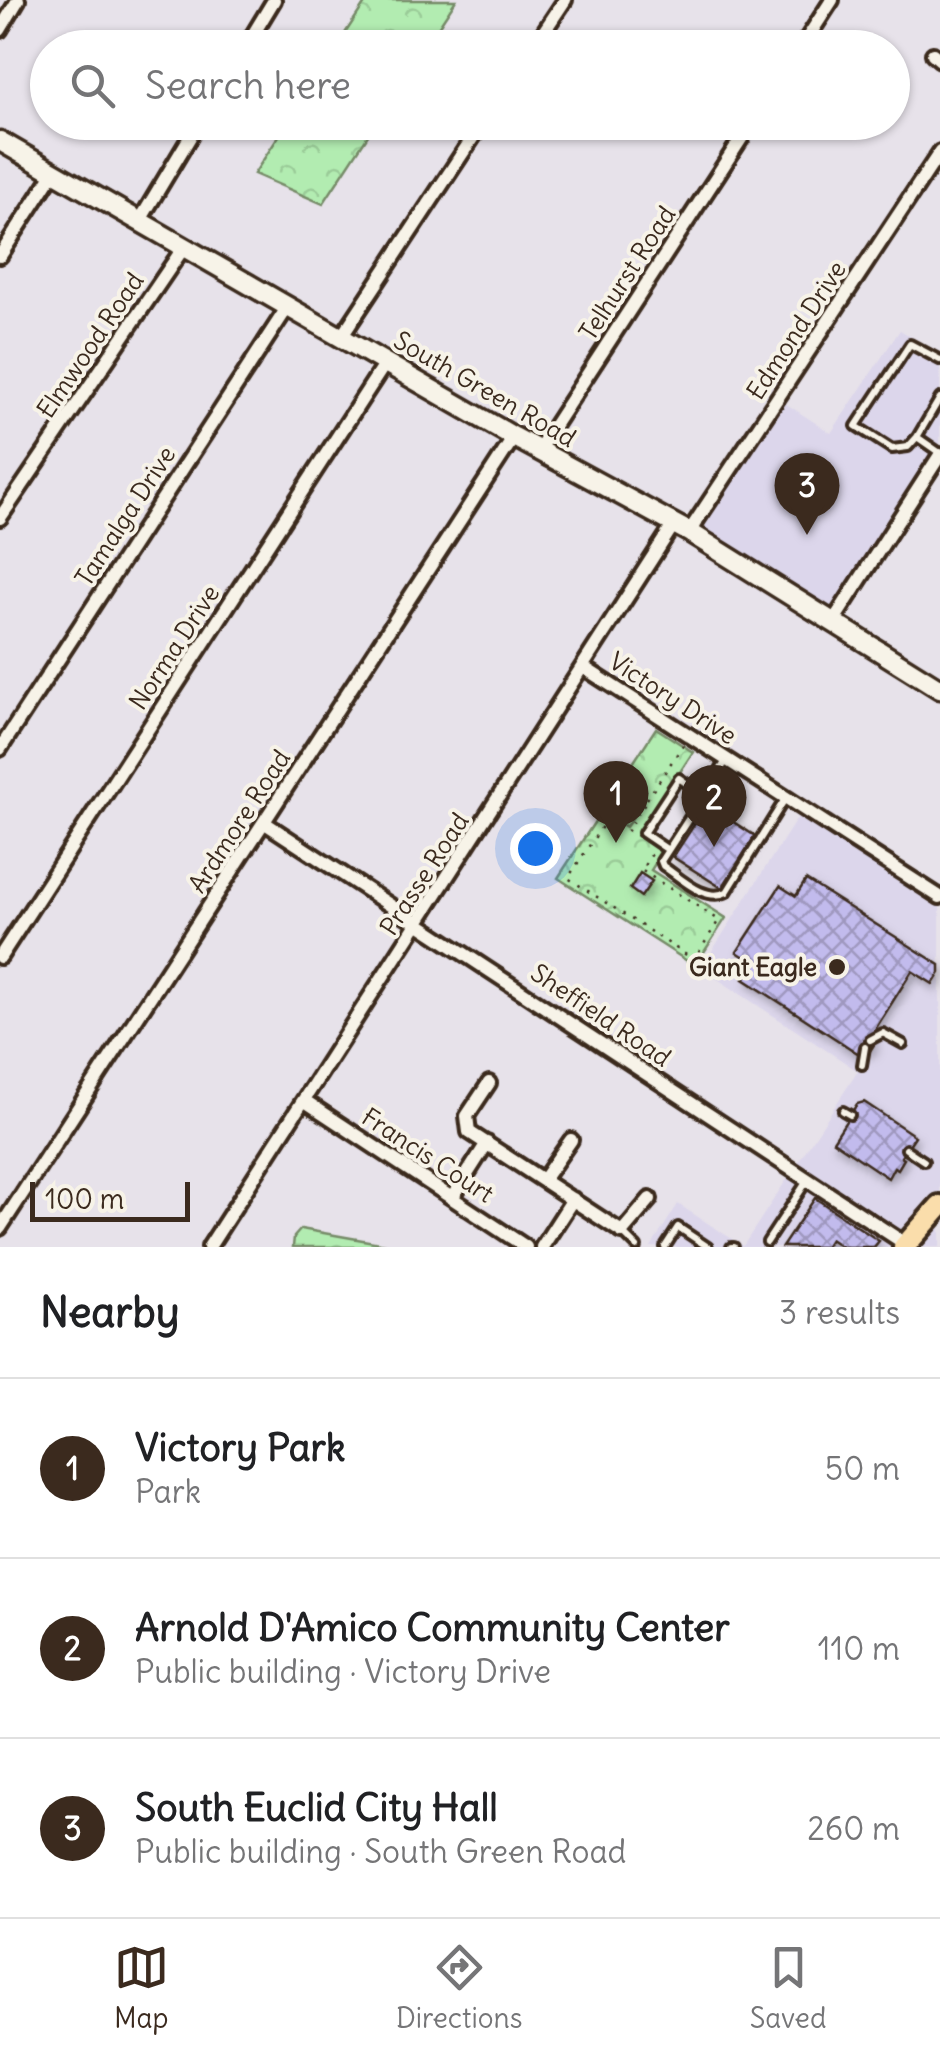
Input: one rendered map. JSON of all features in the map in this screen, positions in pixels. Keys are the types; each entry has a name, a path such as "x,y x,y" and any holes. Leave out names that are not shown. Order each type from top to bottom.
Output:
{"main road":[{"name":"South Green Road","path":"0,142 514,437 682,528 940,689"},
{"path":"906,1246 940,1206"}],"street":[{"path":"0,30 18,0"},
{"path":"256,30 274,0"},
{"path":"545,30 564,0"},
{"path":"813,30 832,0"},
{"path":"139,222 188,140"},
{"path":"342,336 472,140"},
{"name":"Telhurst Road","path":"538,449 740,140"},
{"name":"Edmond Drive","path":"682,528 940,152"},
{"path":"0,256 54,172"},
{"name":"Elmwood Road","path":"0,518 184,247"},
{"name":"Tamalga Drive","path":"0,749 287,308"},
{"name":"Norma Drive","path":"0,957 386,362"},
{"name":"Ardmore Road","path":"0,1228 514,437"},
{"path":"834,620 940,454"},
{"name":"Prasse Road","path":"209,1247 583,667 682,528"},
{"name":"Victory Drive","path":"583,667 940,897"},
{"name":"Sheffield Road","path":"265,823 807,1180 862,1221 906,1246"},
{"path":"489,1083 466,1116 469,1132 622,1232 650,1199"},
{"name":"Francis Court","path":"305,1101 526,1247"},
{"path":"543,1180 571,1140"},
{"path":"452,1198 487,1143"},
{"path":"542,1247 573,1199"}],"lane":[{"path":"940,360 910,344 856,426 892,449 908,448 940,398"},
{"path":"917,437 940,454"},
{"path":"727,760 661,861 704,893 719,896 728,892 786,798"},
{"path":"668,850 643,833 679,778 704,796"},
{"path":"862,1065 867,1044 883,1032 903,1044"},
{"path":"906,1150 924,1161"},
{"path":"767,1242 807,1180"},
{"path":"665,1247 678,1227 708,1247"},
{"path":"622,1232 637,1247"}],"path":[{"path":"646,800 634,793 622,796 568,878 694,960 719,920 641,870 656,848 627,830 683,745"}],"shaded area":[{"path":"900,330 940,354 940,455 834,620 689,532 777,398 831,433"},
{"path":"803,809 940,897 940,1247 651,1247 678,1204 743,1246 858,1071 716,978 703,965"}],"green space":[{"path":"367,0 456,0 436,30 347,30"},
{"path":"276,140 365,140 323,204 254,174"},
{"path":"656,728 693,752 639,835 663,851 651,870 726,918 695,966 558,878"},
{"path":"634,795 641,805 626,827 611,817 626,796"},
{"path":"301,1229 402,1247 293,1247 294,1237"}],"building":[{"path":"707,805 755,836 722,888 673,857"},
{"path":"640,873 652,881 641,897 630,889"},
{"path":"806,880 940,965 933,984 912,971 869,1039 875,1043 870,1051 864,1047 859,1054 744,979 754,963 737,952 780,886 796,896"},
{"path":"864,1102 915,1136 898,1169 894,1167 888,1178 833,1141 857,1104"},
{"path":"815,1198 879,1241 874,1247 842,1247 830,1239 825,1247 782,1247"}],"place":[{"name":"South Euclid City Hall","path":"807,535"},
{"name":"Victory Park","path":"616,843"},
{"name":"Arnold D'Amico Community Center","path":"714,847"},
{"name":"Giant Eagle","path":"837,967"}]}
